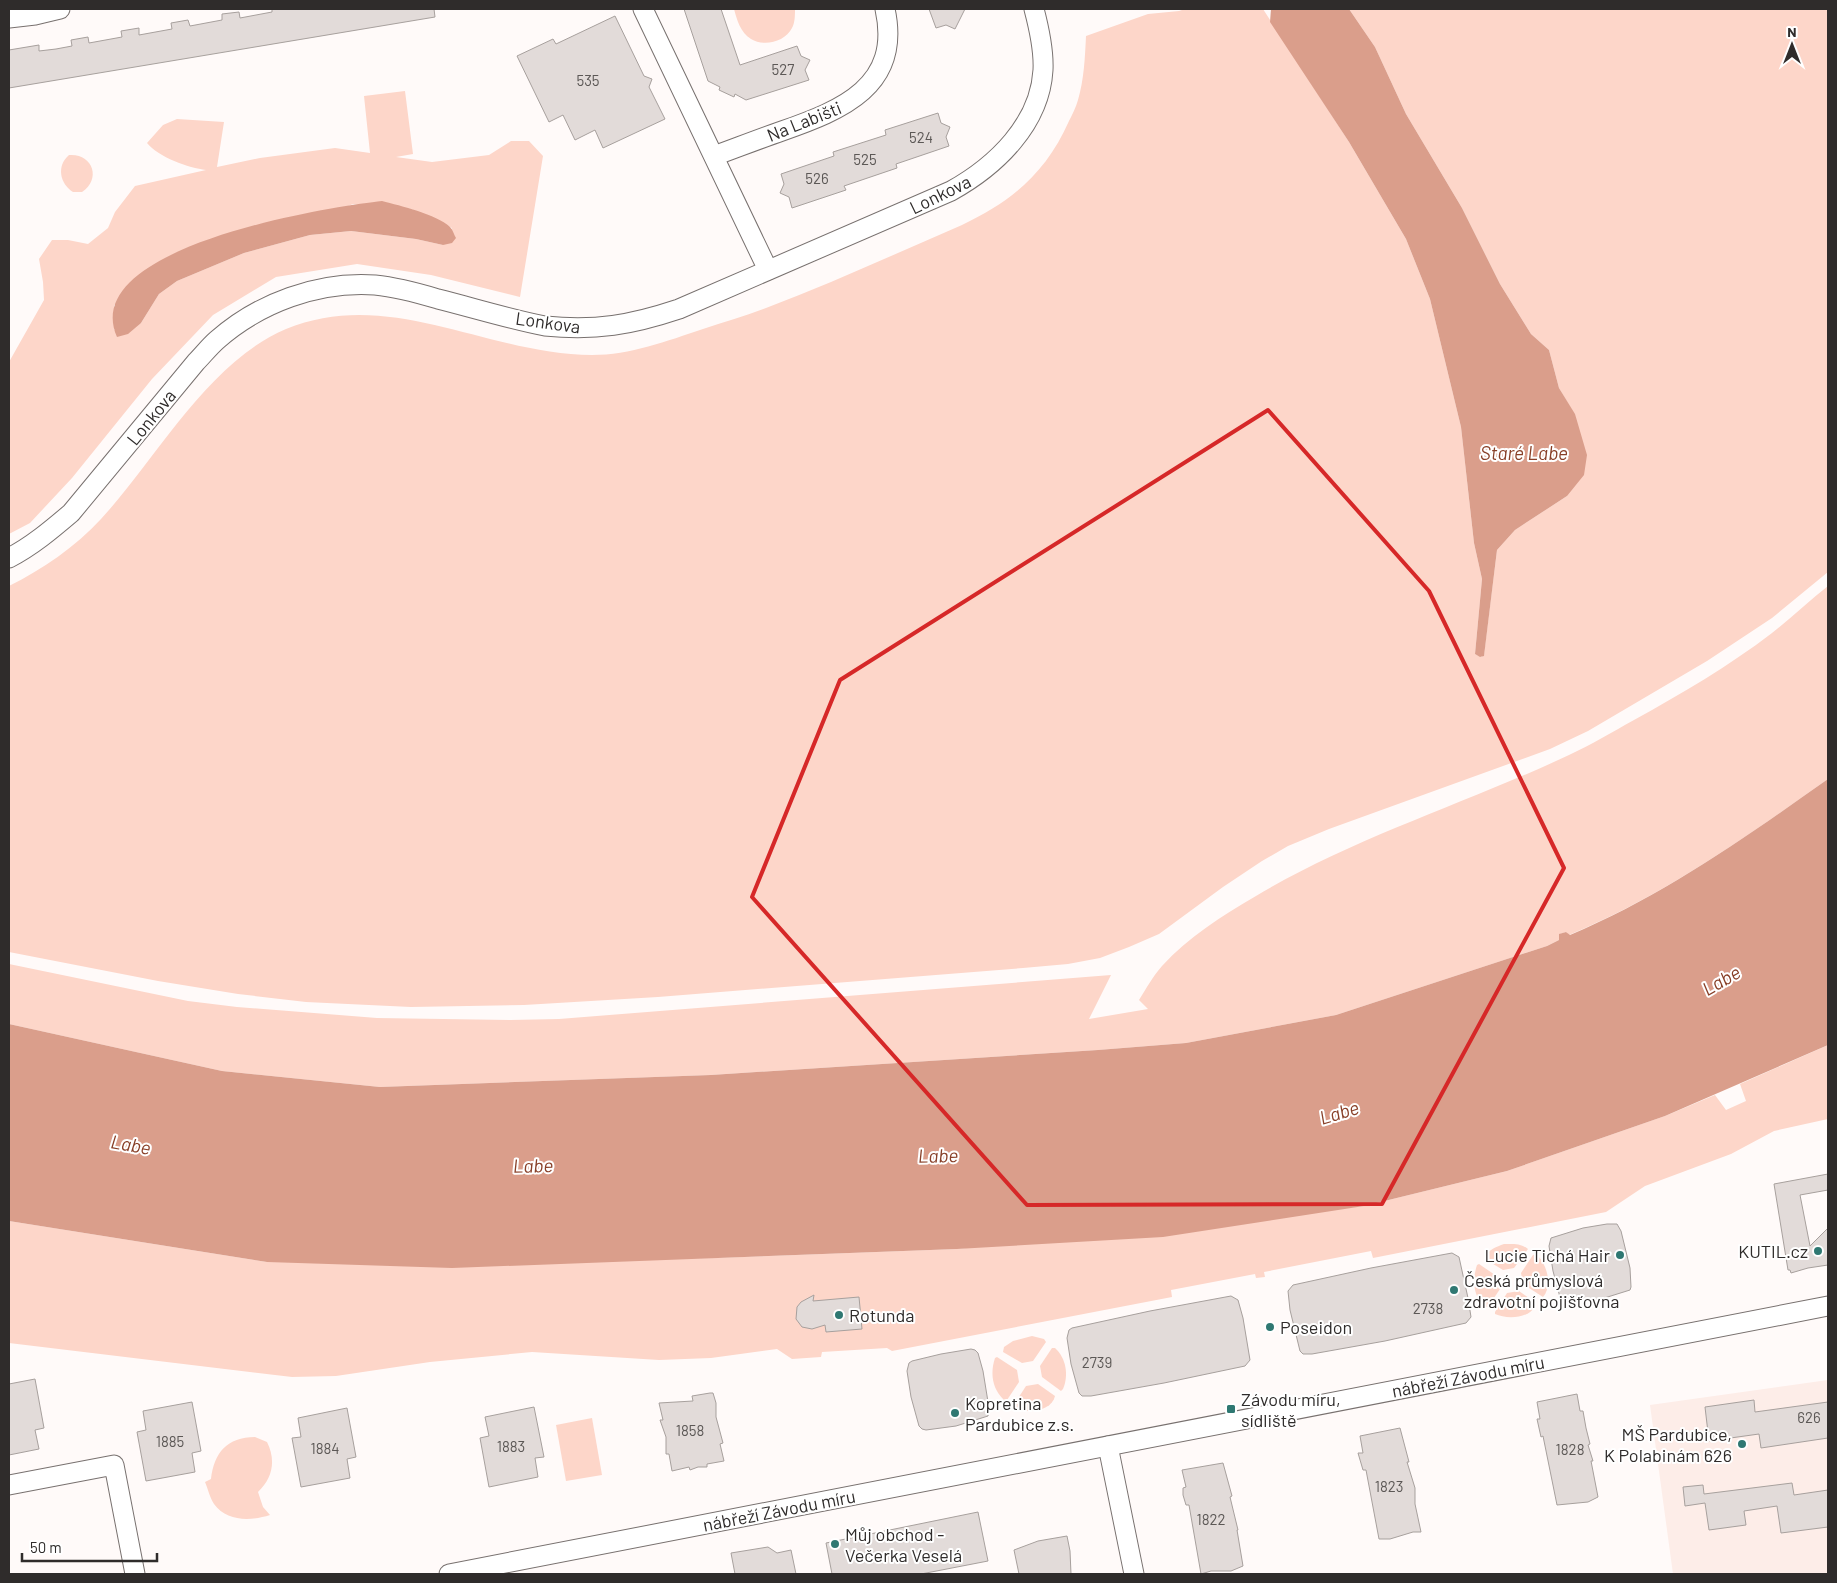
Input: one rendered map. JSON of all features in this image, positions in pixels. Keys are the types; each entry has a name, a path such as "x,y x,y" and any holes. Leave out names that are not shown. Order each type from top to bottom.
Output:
{"street":[{"path":"9,18 35,15 60,9"},
{"path":"643,9 768,270"},
{"name":"Na Labišti","path":"714,156 831,113 852,101 874,78 885,55 888,28 886,9"},
{"name":"Lonkova","path":"9,558 48,533 71,514 196,362 217,341 247,318 277,302 306,292 343,286 375,285 407,290 545,326 593,328 618,326 645,321 679,309 952,191 974,178 992,164 1022,130 1033,110 1040,92 1043,70 1034,9"},
{"name":"nábřeží Závodu míru","path":"449,1574 1828,1306"},
{"path":"1108,1446 1134,1574"},
{"path":"9,1485 114,1465 135,1574"}],"highlighted area":[{"path":"1268,410 1429,591 1564,868 1382,1204 1027,1205 752,897 840,680"}],"shaded area":[{"path":"734,9 795,9 794,24 789,33 779,40 762,43 747,36 738,21"},
{"path":"1185,9 1263,9 1349,142 1406,239 1430,299 1461,427 1474,543 1482,579 1475,654 1481,657 1484,655 1497,550 1515,530 1567,496 1575,415 1559,388 1549,350 1531,334 1500,284 1462,208 1406,114 1375,47 1349,9 1828,9 1828,572 1772,618 1707,661 1588,731 1550,749 1329,829 1288,846 1223,887 1159,934 1100,958 1068,964 1023,968 658,997 524,1005 411,1007 306,1002 238,994 158,981 9,952 9,586 58,557 91,529 122,495 185,413 232,364 258,344 286,329 325,318 363,315 401,318 515,345 553,352 592,355 634,350 766,308 962,225 997,206 1026,184 1050,156 1060,139 1073,114 1082,85 1086,36 1148,14"},
{"path":"405,91 413,154 396,157 432,162 489,155 511,141 529,141 543,156 520,297 431,275 357,264 276,277 213,315 152,379 72,478 30,523 9,534 9,362 44,300 39,259 52,240 68,240 88,244 108,228 115,212 135,186 206,170 174,161 158,153 147,143 163,125 177,119 224,122 217,167 260,158 335,148 370,153 364,96","holes":["353,204 411,209 452,228 443,245 416,239 351,231 310,235 244,253 177,281 159,294 141,323 114,330 114,305"]},
{"path":"69,155 77,155 84,158 92,168 92,180 82,192 73,192 69,189 61,175 62,164"},
{"path":"1828,586 1828,779 1735,844 1671,884 1604,919 1569,935 1566,932 1560,934 1559,940 1547,946 1336,1015 1186,1043 1098,1050 711,1075 380,1087 222,1071 9,1024 9,964 188,1001 237,1007 377,1018 559,1019 1111,975 1089,1019 1148,1009 1139,1000 1159,970 1172,955 1194,936 1231,911 1332,856 1371,838 1530,773 1593,743 1687,690 1739,657 1772,633"},
{"path":"1828,1045 1828,1119 1774,1131 1731,1154 1645,1186 1606,1212 1373,1258 1371,1251 1264,1272 1265,1277 1256,1278 1255,1274 1171,1290 1172,1297 892,1351 887,1348 822,1352 821,1357 792,1359 777,1349 711,1358 659,1360 532,1352 430,1362 336,1376 292,1377 9,1343 9,1221 267,1262 715,1258 957,1249 1364,1206 1507,1171 1665,1116 1715,1095 1726,1110 1746,1101 1740,1084"},
{"path":"1504,1244 1519,1245 1528,1249 1514,1268 1503,1270 1485,1259 1485,1256 1491,1250"},
{"path":"1536,1254 1546,1269 1548,1281 1548,1287 1543,1297 1523,1284 1521,1273 1533,1255"},
{"path":"1479,1264 1498,1277 1500,1289 1488,1307 1481,1303 1476,1293 1475,1271"},
{"path":"1519,1291 1536,1303 1530,1312 1513,1317 1495,1314 1507,1293"},
{"path":"1032,1336 1044,1339 1046,1342 1033,1361 1022,1363 1003,1352 1004,1347 1013,1341"},
{"path":"1052,1348 1059,1352 1064,1362 1066,1378 1061,1391 1042,1377 1040,1366"},
{"path":"997,1357 1017,1370 1019,1382 1007,1400 1000,1396 993,1380 993,1364"},
{"name":"MŠ Pardubice, K Polabinám 626","path":"1828,1380 1828,1574 1673,1574 1650,1405"},
{"path":"1038,1384 1055,1396 1049,1406 1030,1411 1013,1406 1026,1386"},
{"path":"592,1418 602,1475 566,1481 556,1425"},
{"path":"255,1437 267,1442 272,1455 270,1475 258,1492 263,1507 270,1515 247,1519 232,1517 219,1510 214,1504 205,1482 211,1479 215,1461 224,1448 237,1440"}],"water":[{"name":"Staré Labe","path":"1271,9 1349,9 1375,47 1406,114 1462,208 1500,284 1531,334 1549,350 1559,388 1575,414 1587,455 1584,475 1567,496 1515,530 1497,550 1484,656 1480,657 1475,654 1482,579 1474,543 1461,427 1430,299 1406,239 1349,142 1270,22"},
{"path":"382,201 418,211 444,222 450,227 456,238 452,243 443,245 416,239 351,231 310,235 244,253 177,281 159,294 141,323 128,334 117,337 115,306 134,279 169,256 214,237 263,223 312,212"},
{"name":"Labe","path":"1828,779 1828,1045 1665,1116 1507,1171 1364,1206 1163,1237 957,1249 452,1268 267,1262 9,1221 9,1024 222,1071 380,1087 711,1075 1186,1043 1336,1015 1547,946 1559,940 1559,934 1566,932 1570,935 1671,884 1735,844"}],"building":[{"path":"272,9 434,9 435,17 9,88 9,50 39,45 39,51 56,49 72,46 71,40 88,37 89,43 122,37 121,31 139,28 139,35 172,29 171,23 188,20 190,26 222,20 222,14 239,12 240,18 272,12"},
{"path":"684,9 721,9 740,65 797,46 801,56 810,60 805,70 809,80 746,100 735,94 734,97 719,90 720,87 708,81"},
{"path":"929,9 965,9 955,29 946,25 936,28"},
{"path":"615,16 644,76 652,79 649,87 665,119 603,148 595,130 575,140 563,115 549,122 517,56 553,39 556,44"},
{"path":"938,113 941,123 950,127 946,137 949,146 896,164 897,168 844,186 846,190 792,208 789,197 780,193 784,184 781,174 834,156 833,152 886,135 885,130"},
{"path":"1828,1174 1828,1190 1800,1195 1810,1246 1828,1228 1828,1265 1791,1273 1788,1270 1774,1184"},
{"path":"1617,1224 1621,1231 1630,1268 1630,1290 1598,1300 1564,1303 1561,1301 1553,1271 1549,1246 1551,1238 1583,1228"},
{"path":"1452,1253 1459,1257 1468,1298 1471,1317 1466,1323 1385,1341 1312,1354 1303,1354 1300,1351 1290,1310 1288,1291 1293,1285"},
{"path":"814,1295 813,1301 859,1297 862,1329 826,1332 825,1325 812,1329 802,1327 796,1319 797,1307 801,1302"},
{"path":"1231,1296 1238,1300 1243,1318 1250,1360 1245,1366 1091,1396 1082,1396 1079,1393 1071,1364 1067,1338 1069,1330 1072,1328"},
{"path":"971,1349 978,1353 983,1371 989,1408 988,1416 956,1426 922,1429 919,1426 911,1397 907,1371 909,1363 941,1354"},
{"path":"35,1379 44,1428 35,1430 39,1449 9,1455 9,1384"},
{"path":"713,1393 716,1403 716,1417 723,1443 720,1444 724,1461 707,1464 707,1467 698,1467 690,1470 689,1467 672,1471 669,1454 666,1454 666,1437 660,1420 663,1420 659,1403 693,1401 692,1396"},
{"path":"1577,1394 1580,1411 1583,1411 1590,1444 1588,1445 1593,1461 1591,1461 1598,1497 1588,1502 1557,1505 1543,1436 1541,1437 1537,1419 1540,1419 1537,1402"},
{"path":"1754,1400 1755,1412 1828,1402 1828,1438 1761,1448 1759,1434 1709,1441 1705,1407"},
{"path":"192,1402 201,1451 192,1453 195,1472 146,1481 137,1432 146,1430 143,1411"},
{"path":"534,1407 544,1457 535,1458 538,1477 489,1487 480,1438 489,1436 485,1417"},
{"path":"347,1408 356,1457 347,1459 350,1478 301,1487 292,1438 301,1437 298,1418"},
{"path":"1400,1428 1415,1488 1415,1504 1421,1532 1413,1532 1390,1539 1379,1539 1366,1470 1363,1470 1358,1453 1363,1453 1360,1436"},
{"path":"1223,1463 1232,1496 1230,1497 1238,1530 1243,1566 1231,1571 1211,1571 1201,1574 1189,1505 1186,1505 1183,1495 1183,1488 1186,1487 1182,1470"},
{"path":"1792,1483 1794,1495 1828,1490 1828,1527 1781,1533 1777,1506 1744,1511 1746,1525 1709,1530 1705,1503 1685,1506 1683,1487 1703,1485 1704,1494"},
{"path":"978,1512 988,1561 921,1574 832,1574 826,1543"},
{"path":"1067,1536 1071,1574 1019,1574 1014,1550 1038,1541"},
{"path":"768,1547 777,1553 791,1550 796,1574 735,1574 731,1553"}],"place":[{"name":"KUTIL.cz","path":"1818,1251"},
{"name":"Lucie Tichá Hair","path":"1620,1255"},
{"name":"Česká průmyslová zdravotní pojišťovna","path":"1454,1290"},
{"name":"Rotunda","path":"839,1315"},
{"name":"Poseidon","path":"1270,1327"},
{"name":"Závodu míru, sídliště","path":"1231,1409"},
{"name":"Kopretina Pardubice z.s.","path":"955,1413"},
{"name":"MŠ Pardubice, K Polabinám 626","path":"1742,1444"},
{"name":"Můj obchod - Večerka Veselá","path":"835,1544"}]}
